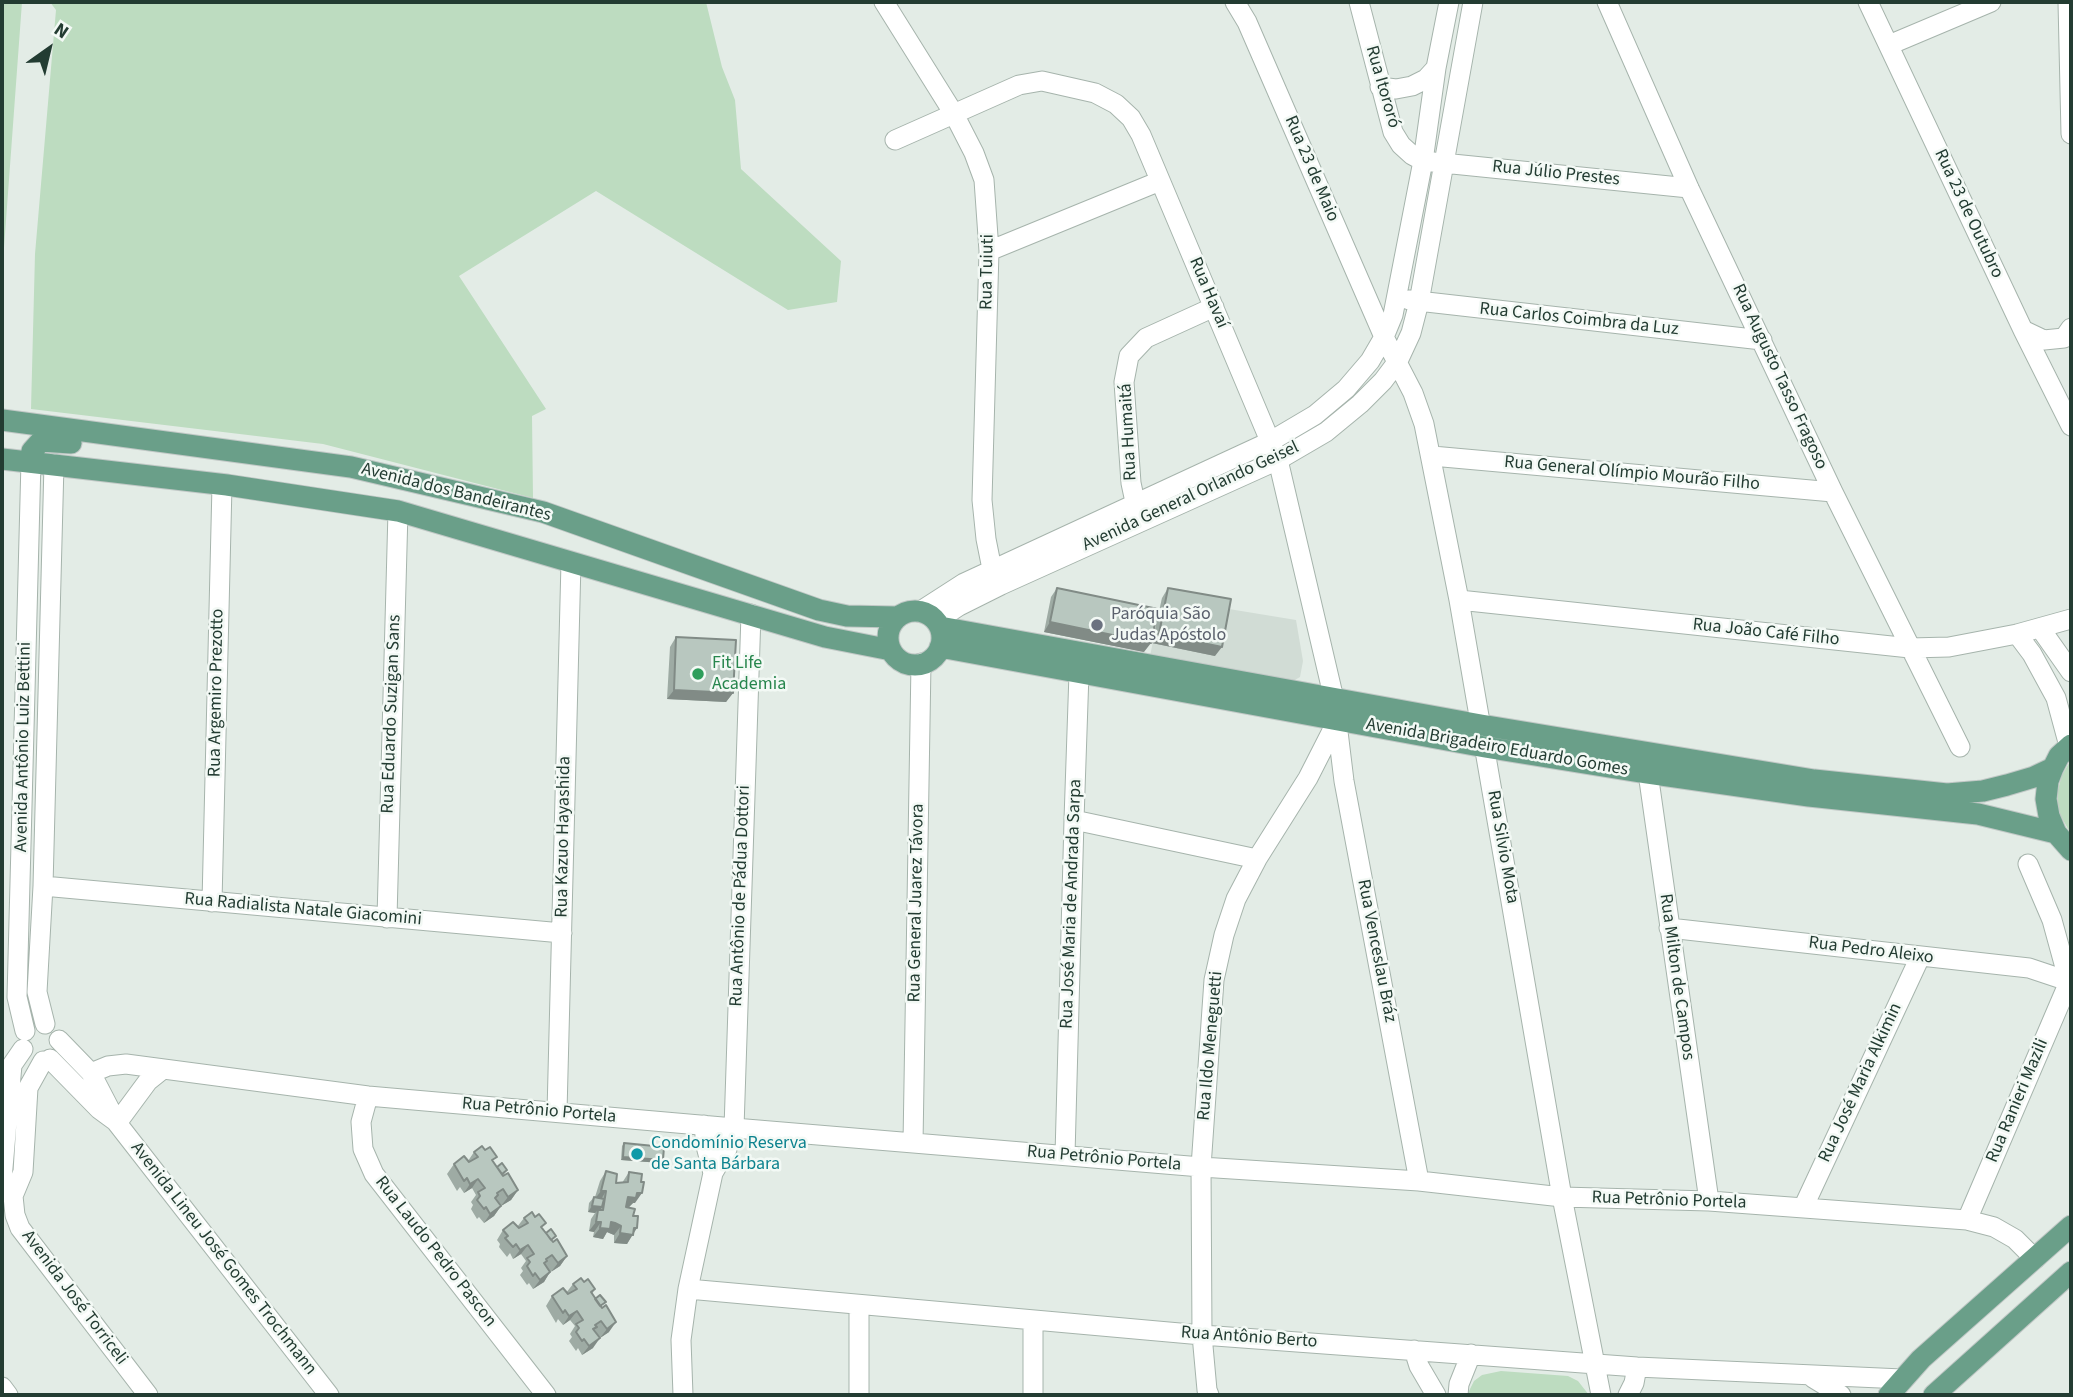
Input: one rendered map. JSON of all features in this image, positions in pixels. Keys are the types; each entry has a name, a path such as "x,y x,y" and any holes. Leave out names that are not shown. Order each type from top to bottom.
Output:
{"main road":[{"name":"Avenida dos Bandeirantes","path":"2,420 351,467 543,512 819,610 861,617 897,617"},
{"path":"31,461 36,445 47,440 135,451 174,451 198,447"},
{"name":"Avenida dos Bandeirantes","path":"2,459 222,485 398,511 825,637 891,650"},
{"path":"912,611 934,627 929,660 921,663 904,662 891,650 888,633 897,617 912,611"},
{"name":"Avenida Brigadeiro Eduardo Gomes","path":"934,627 1081,663 1338,720 1485,747 1947,794 1995,788 2034,777 2053,768"},
{"name":"Avenida Brigadeiro Eduardo Gomes","path":"1081,663 1334,699 1481,725 1646,763 1809,796 1978,814 2056,833"},
{"path":"2070,745 2053,768 2046,799 2056,833 2071,850"},
{"path":"1895,1387 2071,1226"},
{"path":"1934,1395 2071,1272"}],"street":[{"name":"Rua Tuiuti","path":"884,2 954,114 984,180 989,251 982,500 992,569"},
{"name":"Rua 23 de Maio","path":"1235,2 1247,22 1384,337"},
{"name":"Rua Itororó","path":"1359,2 1393,132 1401,145 1423,161"},
{"name":"Avenida General Orlando Geisel","path":"934,627 979,596 1315,415 1346,389 1370,361 1384,337 1397,299 1449,2"},
{"name":"Avenida General Orlando Geisel","path":"934,627 964,583 992,569 1278,460 1325,432 1383,382 1398,361 1410,334 1419,302 1473,2"},
{"name":"Rua Augusto Tasso Fragoso","path":"1607,2 1689,188 1833,492 1961,747"},
{"name":"Rua 23 de Outubro","path":"1868,2 2071,426"},
{"path":"1889,45 1991,2"},
{"path":"2068,2 2071,134"},
{"path":"1380,87 1396,89 1412,86 1426,79 1436,68"},
{"name":"Rua Havaí","path":"895,140 1019,85 1042,81 1065,84 1095,93 1116,104 1131,118 1141,135 1278,460 1338,720"},
{"name":"Rua Júlio Prestes","path":"1423,161 1689,188"},
{"path":"989,251 1160,181"},
{"name":"Rua Carlos Coimbra da Luz","path":"1397,299 1762,340"},
{"name":"Rua Humaitá","path":"1137,513 1130,483 1124,382 1129,356 1146,338 1214,307"},
{"path":"2023,330 2044,340 2064,338 2071,328"},
{"name":"Rua Silvio Mota","path":"1384,337 1398,361 1424,424 1432,456 1562,1197 1601,1395"},
{"name":"Rua General Olímpio Mourão Filho","path":"1432,456 1833,492"},
{"name":"Avenida Antônio Luiz Bettini","path":"24,1040 17,998 31,461"},
{"name":"Avenida Antônio Luiz Bettini","path":"45,1024 37,992 43,886 54,464"},
{"name":"Rua Argemiro Prezotto","path":"212,902 222,485"},
{"name":"Rua Eduardo Suzigan Sans","path":"387,918 398,511"},
{"name":"Rua Kazuo Hayashida","path":"557,1112 571,562"},
{"name":"Rua João Café Filho","path":"1459,600 1910,648 1949,647 2017,634 2071,619"},
{"name":"Rua Antônio de Pádua Dottori","path":"683,1395 681,1340 688,1289 713,1174 727,1149 734,1128 751,614"},
{"path":"2040,628 2071,672"},
{"path":"2017,634 2039,664 2056,698 2070,745"},
{"name":"Rua General Juarez Távora","path":"913,1143 921,663"},
{"name":"Rua José Maria de Andrada Sarpa","path":"1065,1156 1081,663"},
{"name":"Rua Ildo Meneguetti","path":"1209,1395 1202,1335 1201,1167 1214,980 1224,935 1236,899 1257,859 1308,778 1338,720"},
{"name":"Rua Venceslau Bráz","path":"1338,720 1344,781 1419,1181"},
{"name":"Rua Milton de Campos","path":"1646,763 1709,1201"},
{"path":"1308,778 1327,776 1344,781"},
{"path":"1074,820 1257,859"},
{"path":"2028,864 2052,920 2070,982"},
{"name":"Rua Radialista Natale Giacomini","path":"43,886 562,933"},
{"name":"Rua Pedro Aleixo","path":"1669,928 2029,968 2070,982"},
{"name":"Rua José Maria Alkimin","path":"1803,1208 1920,957"},
{"name":"Rua Ranieri Mazili","path":"1967,1220 2070,982"},
{"path":"13,1196 23,1172 28,1087 59,1048 60,1040 52,1027 45,1024 31,1026 24,1040 27,1056 34,1061 47,1060"},
{"name":"Avenida José Torriceli","path":"24,1040 12,1065 2,1179 13,1196 15,1215 20,1228 148,1395"},
{"name":"Avenida Lineu José Gomes Trochmann","path":"60,1040 91,1073 117,1123 329,1395"},
{"name":"Avenida Lineu José Gomes Trochmann","path":"47,1060 117,1123"},
{"name":"Rua Petrônio Portela","path":"91,1073 108,1066 126,1064 368,1096 734,1128 1201,1167 1419,1181 1562,1197 1709,1201 1967,1220 1994,1227 2015,1239 2035,1259"},
{"path":"117,1123 148,1081 163,1069"},
{"name":"Rua Laudo Pedro Pascon","path":"368,1096 361,1122 363,1149 374,1174 546,1395"},
{"name":"Rua Antônio de Pádua Dottori","path":"704,1125 713,1174"},
{"name":"Rua Antônio Berto","path":"688,1289 1202,1335 1812,1377 1895,1387"},
{"path":"859,1305 859,1395"},
{"path":"1033,1320 1033,1395"},
{"path":"1414,1350 1419,1366 1436,1395"},
{"path":"1458,1395 1459,1384 1471,1354"},
{"path":"1628,1395 1637,1367"},
{"name":"Rua Antônio Berto","path":"1812,1377 1841,1395"},
{"path":"2,1387 8,1395"}],"shaded area":[{"path":"1162,598 1296,620 1303,661 1300,677 1288,684 1150,656"}],"green space":[{"path":"2,2 22,2 2,275"},
{"path":"50,2 706,2 722,67 735,100 741,169 841,261 837,302 788,310 596,191 459,276 546,409 532,416 533,498 323,444 31,409 35,254 56,10"},
{"path":"2071,760 2071,834 2059,813 2057,793 2062,775"},
{"path":"1501,1371 1568,1376 1578,1381 1589,1395 1467,1395 1474,1381 1482,1375"}],"building":[{"name":"Paróquia São Judas Apóstolo","path":"1057,588 1158,609 1151,643 1050,622"},
{"path":"1168,588 1231,599 1222,647 1159,634"},
{"name":"Fit Life Academia","path":"676,637 736,640 733,693 674,690"},
{"path":"624,1143 664,1147 663,1160 623,1157"},
{"path":"482,1146 485,1150 490,1147 497,1157 492,1160 503,1176 508,1173 518,1190 508,1197 503,1189 497,1193 495,1198 501,1206 490,1214 477,1200 480,1196 478,1192 485,1188 478,1179 470,1184 467,1178 464,1181 454,1164 464,1156 469,1162 478,1157 474,1152"},
{"path":"502,1163 507,1170 502,1174 497,1167"},
{"path":"606,1171 617,1174 616,1183 628,1182 629,1172 642,1174 642,1193 637,1193 636,1198 628,1197 626,1207 635,1209 633,1216 638,1216 633,1235 620,1233 621,1226 615,1223 611,1222 610,1229 600,1228 601,1222 596,1222 598,1210 603,1210 606,1191 601,1191"},
{"path":"594,1197 604,1199 602,1207 592,1206"},
{"path":"532,1212 535,1217 539,1214 546,1223 541,1227 553,1242 557,1239 567,1256 558,1263 552,1255 546,1259 544,1263 550,1272 540,1280 535,1273 533,1276 527,1266 530,1262 527,1258 534,1254 528,1245 520,1250 516,1244 513,1247 505,1238 508,1236 503,1230 513,1222 519,1228 528,1223 524,1218"},
{"path":"551,1229 556,1236 551,1240 546,1233"},
{"path":"581,1278 584,1282 588,1279 595,1289 591,1292 602,1308 606,1305 616,1322 607,1329 601,1321 595,1325 597,1327 593,1329 600,1338 589,1346 576,1332 579,1328 576,1324 583,1320 577,1311 569,1316 565,1310 563,1313 552,1296 563,1288 568,1294 577,1289 573,1284"},
{"path":"600,1295 606,1302 600,1306 595,1299"}],"place":[{"name":"Paróquia São Judas Apóstolo","path":"1097,625"},
{"name":"Fit Life Academia","path":"698,674"},
{"name":"Condomínio Reserva de Santa Bárbara","path":"637,1154"}]}
